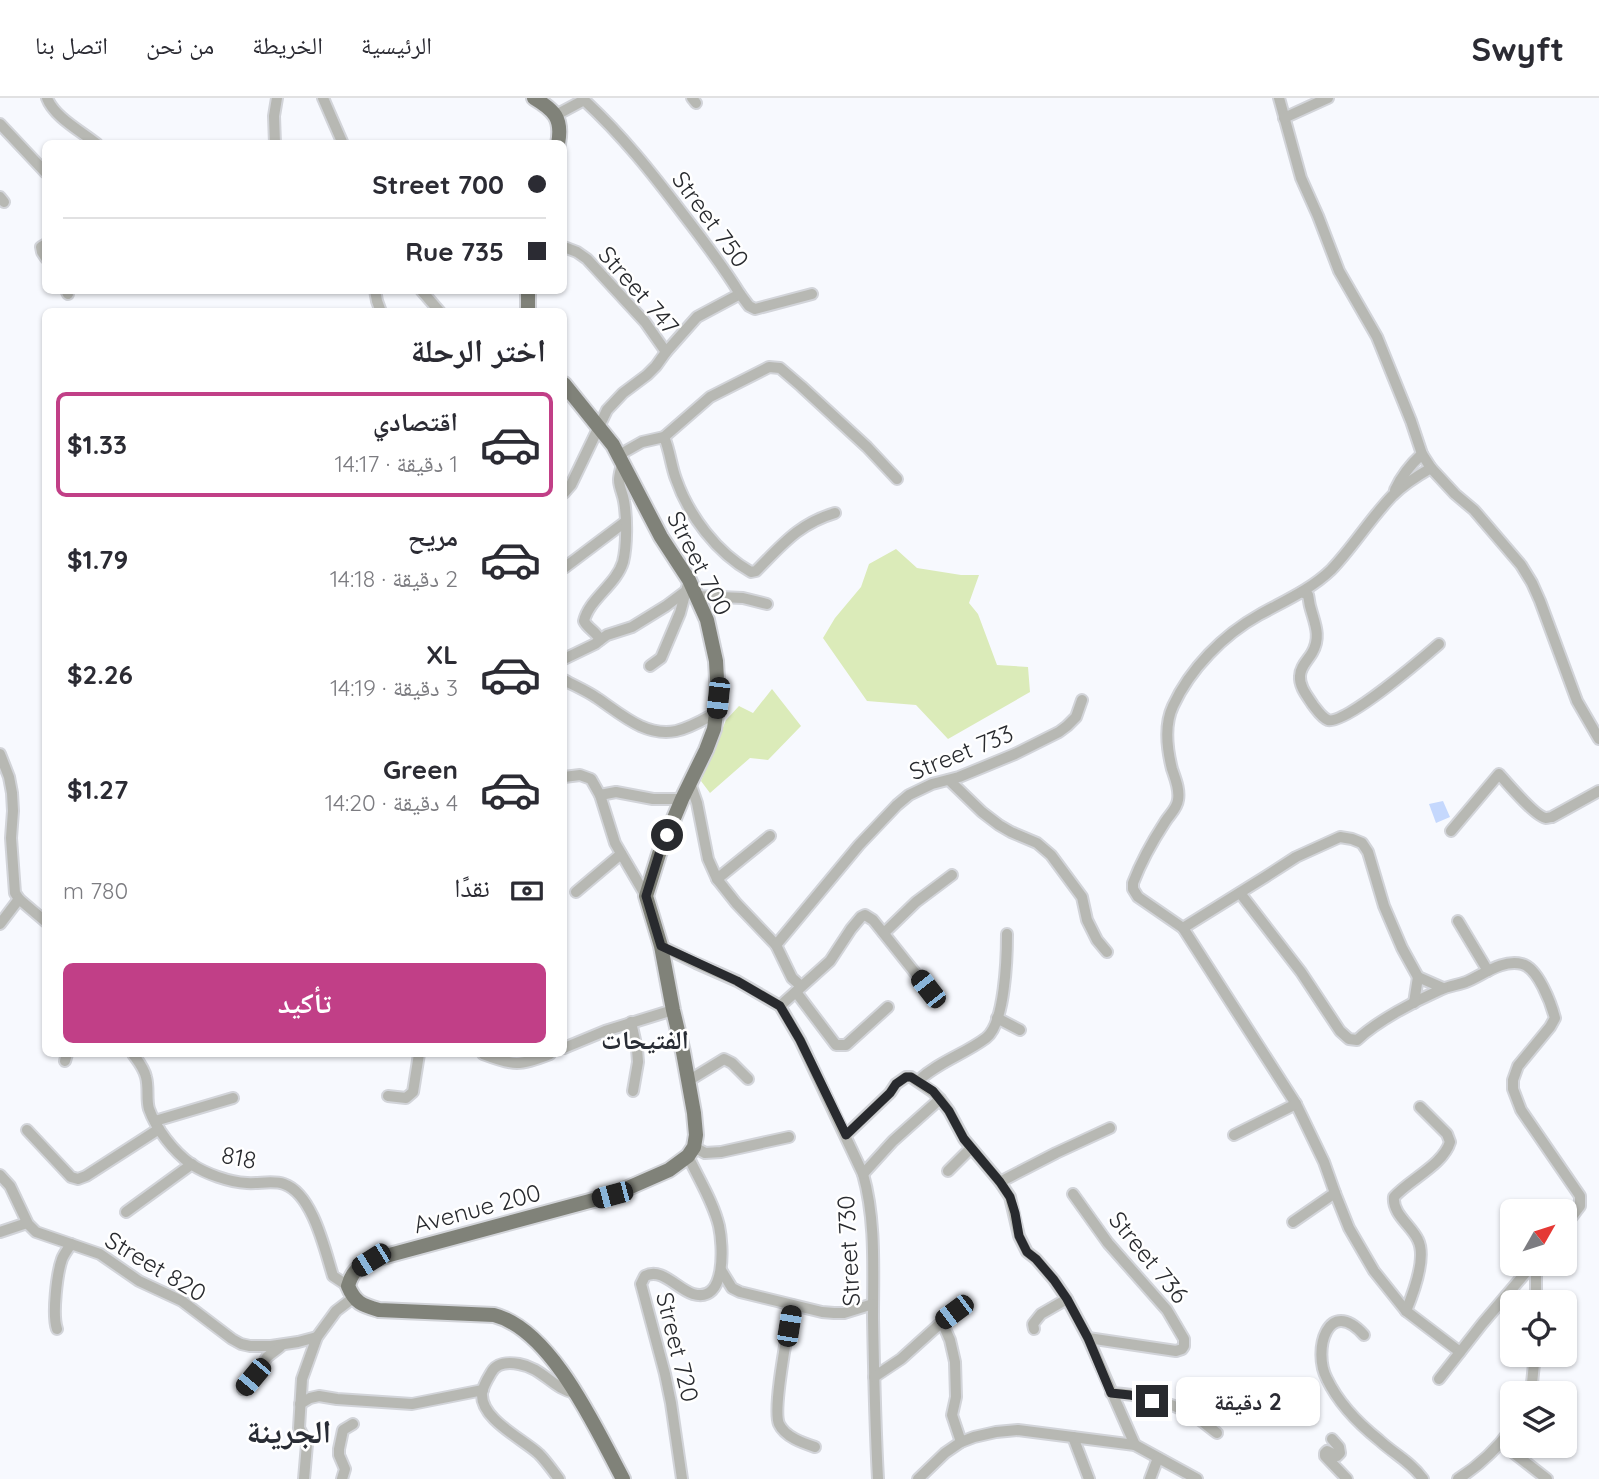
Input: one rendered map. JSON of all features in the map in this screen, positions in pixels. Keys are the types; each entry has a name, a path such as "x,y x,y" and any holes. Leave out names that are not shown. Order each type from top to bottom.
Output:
{"main road":[{"path":"534,98 556,115 561,131 559,140"},
{"name":"Street 700","path":"567,388 613,445 707,620 715,650 718,698 714,729 659,854 646,896"},
{"path":"646,896 661,946 683,1052 696,1135 691,1151"},
{"name":"Avenue 200","path":"351,1292 351,1275 371,1260 612,1195 669,1170 691,1151"},
{"path":"351,1292 364,1305 379,1310 494,1315 505,1318 524,1330 550,1354 589,1415 623,1479"}],"street":[{"path":"47,98 54,109 91,140"},
{"path":"275,140 276,98"},
{"path":"323,98 343,140"},
{"path":"1279,98 1301,178 1339,271 1377,337 1422,454 1431,468 1474,510 1521,565 1540,601 1577,701 1599,739"},
{"path":"1284,118 1328,98"},
{"name":"Street 750","path":"556,115 583,99 614,129 645,164 740,294 697,317 666,352"},
{"path":"0,124 42,169"},
{"name":"Street 747","path":"567,248 587,259 645,322 666,352 647,375 623,393 607,410 567,490"},
{"path":"424,294 437,308"},
{"path":"740,294 749,306 755,309 812,294"},
{"path":"600,640 584,621 617,575 622,563 625,522 619,484 620,460 642,442 664,437 709,397 769,367 778,367 867,447 897,479"},
{"path":"664,437 675,478 691,512 724,552 751,572 756,571 798,531 819,518 835,513"},
{"path":"1392,496 1410,465 1422,454"},
{"path":"1431,468 1392,496 1330,570 1302,592 1256,617 1218,645 1184,686 1169,714 1167,730 1178,800 1146,853 1133,889 1138,897 1183,928 1296,1104 1321,1155 1349,1228 1374,1271 1406,1311 1460,1352"},
{"path":"567,566 625,522"},
{"path":"650,666 661,658 690,589"},
{"path":"567,658 607,635 632,626 666,607 690,589 767,604"},
{"path":"1302,592 1308,595 1317,624 1317,640 1299,679 1317,710 1328,720 1335,721 1352,712 1403,675 1439,644"},
{"path":"1291,598 1300,599 1310,606"},
{"path":"567,682 586,691 631,722 655,731 678,731 716,713"},
{"name":"Street 733","path":"776,946 859,845 909,795 1015,754 1059,732 1076,717 1082,700"},
{"path":"0,754 12,793 11,838 15,893 19,899 40,911"},
{"path":"1451,831 1499,774 1526,803 1545,818 1552,817 1599,791"},
{"path":"567,777 580,775 591,779 600,795 610,831 646,896"},
{"path":"949,780 990,818 1046,850 1082,897 1087,920 1097,940 1107,952"},
{"path":"690,783 697,803 708,859 717,879 776,946 792,978 836,1045 846,1045 888,1007"},
{"path":"600,795 616,792 653,799 682,799"},
{"path":"717,879 770,836"},
{"path":"1183,928 1296,857 1340,837 1352,839 1362,843 1368,852 1384,906 1418,977 1443,988"},
{"path":"576,892 621,854"},
{"path":"884,933 916,902 953,875"},
{"path":"1240,894 1300,972 1340,1031 1349,1039 1357,1040 1377,1025 1443,988 1463,983 1506,964 1527,966 1534,973 1552,1005 1555,1018 1518,1066 1513,1089 1521,1110 1580,1196 1580,1206 1577,1210"},
{"path":"0,925 19,899"},
{"path":"780,1006 836,955 851,929 865,915 884,933 928,989"},
{"path":"1458,921 1488,971"},
{"path":"918,1081 992,1033 1006,970 1007,934"},
{"name":"Street 730","path":"661,946 737,981 780,1006 800,1040 863,1174 869,1194 872,1227 878,1479"},
{"path":"1414,1003 1418,977"},
{"path":"567,1047 587,1037 673,1010"},
{"path":"997,1018 1020,1030"},
{"path":"631,1022 638,1062 633,1091"},
{"name":"818","path":"136,1057 146,1076 149,1110 173,1146 192,1164 210,1173 247,1183 278,1183 292,1189 308,1207 318,1226 333,1276 351,1292"},
{"path":"388,1097 406,1098 413,1092 419,1057"},
{"path":"492,1057 520,1064 542,1057"},
{"path":"688,1081 724,1059 748,1079"},
{"path":"846,1135 902,1079 911,1077 933,1091 949,1111 964,1139 1010,1197 1019,1236 1027,1252 1054,1280 1067,1299 1088,1338 1135,1445"},
{"path":"27,1130 71,1177 78,1179 157,1125 233,1098"},
{"path":"863,1174 893,1141 940,1099"},
{"path":"1234,1135 1296,1104"},
{"path":"1406,1311 1415,1286 1421,1247 1398,1212 1393,1202 1394,1197 1444,1156 1450,1142 1447,1134 1420,1107"},
{"path":"1000,1182 1110,1128"},
{"path":"789,1137 721,1152 691,1151 719,1226 720,1270 732,1288 740,1292 792,1305 844,1313 873,1304"},
{"path":"948,1171 971,1148"},
{"path":"126,1212 192,1164"},
{"path":"0,1175 10,1186 27,1223 0,1232"},
{"path":"1293,1222 1335,1193"},
{"name":"Street 736","path":"1073,1194 1108,1243 1172,1318 1184,1339 1184,1346 1179,1351 1170,1351 1088,1338"},
{"name":"Street 820","path":"27,1223 45,1236 100,1254 133,1277 182,1301 220,1332 242,1344 271,1346 317,1337"},
{"path":"57,1329 54,1314 60,1272 62,1260 71,1244"},
{"name":"Street 720","path":"682,1479 661,1353 641,1284 645,1276 654,1273 692,1293 705,1294 716,1286 720,1270"},
{"path":"1439,1379 1520,1277 1531,1290"},
{"path":"304,1479 307,1444 299,1428 302,1379 317,1337 351,1292"},
{"path":"1034,1329 1033,1324 1041,1314 1067,1299"},
{"path":"874,1377 901,1359 965,1304"},
{"path":"792,1305 777,1414 779,1425 789,1435 815,1447"},
{"path":"1364,1335 1350,1322 1342,1320 1332,1324 1321,1347 1323,1371 1332,1389 1366,1429 1415,1467 1423,1479"},
{"path":"942,1322 955,1362 956,1397 952,1415 961,1443"},
{"path":"243,1389 267,1357 289,1344"},
{"path":"559,1479 538,1454 496,1421 485,1405 482,1394 496,1366 517,1363 542,1373 562,1390 575,1393"},
{"path":"300,1404 310,1398 325,1396 412,1404 483,1390"},
{"path":"1111,1393 1173,1406 1199,1419 1217,1433"},
{"path":"346,1476 339,1449 343,1430 353,1424"},
{"path":"918,1479 944,1453 961,1443 974,1437 1018,1430 1135,1445 1197,1479"},
{"path":"1073,1437 1089,1479"},
{"path":"1332,1439 1339,1447 1340,1455 1327,1451 1325,1456 1347,1479"},
{"path":"1458,1479 1484,1461 1500,1444"},
{"path":"1150,1479 1158,1458"},
{"path":"1520,1458 1547,1479"}],"green space":[{"path":"896,549 917,568 979,575 969,603 978,614 997,665 1028,667 1030,692 948,739 916,705 867,701 823,638 835,618 861,587 869,564"},
{"path":"772,689 801,726 768,760 750,758 710,793 701,781 726,720 739,706 753,713"}],"water":[{"path":"1443,801 1450,817 1436,823 1429,804"}],"district":[{"name":"الفتيحات","path":"645,1039"},
{"name":"الجرينة","path":"289,1431"}],"route":[{"path":"667,835 646,896 661,946 737,981 780,1006 800,1040 846,1135 902,1079 911,1077 933,1091 949,1111 964,1139 1010,1197 1017,1230 1027,1252 1054,1280 1067,1299 1088,1338 1111,1393 1152,1401"}]}
